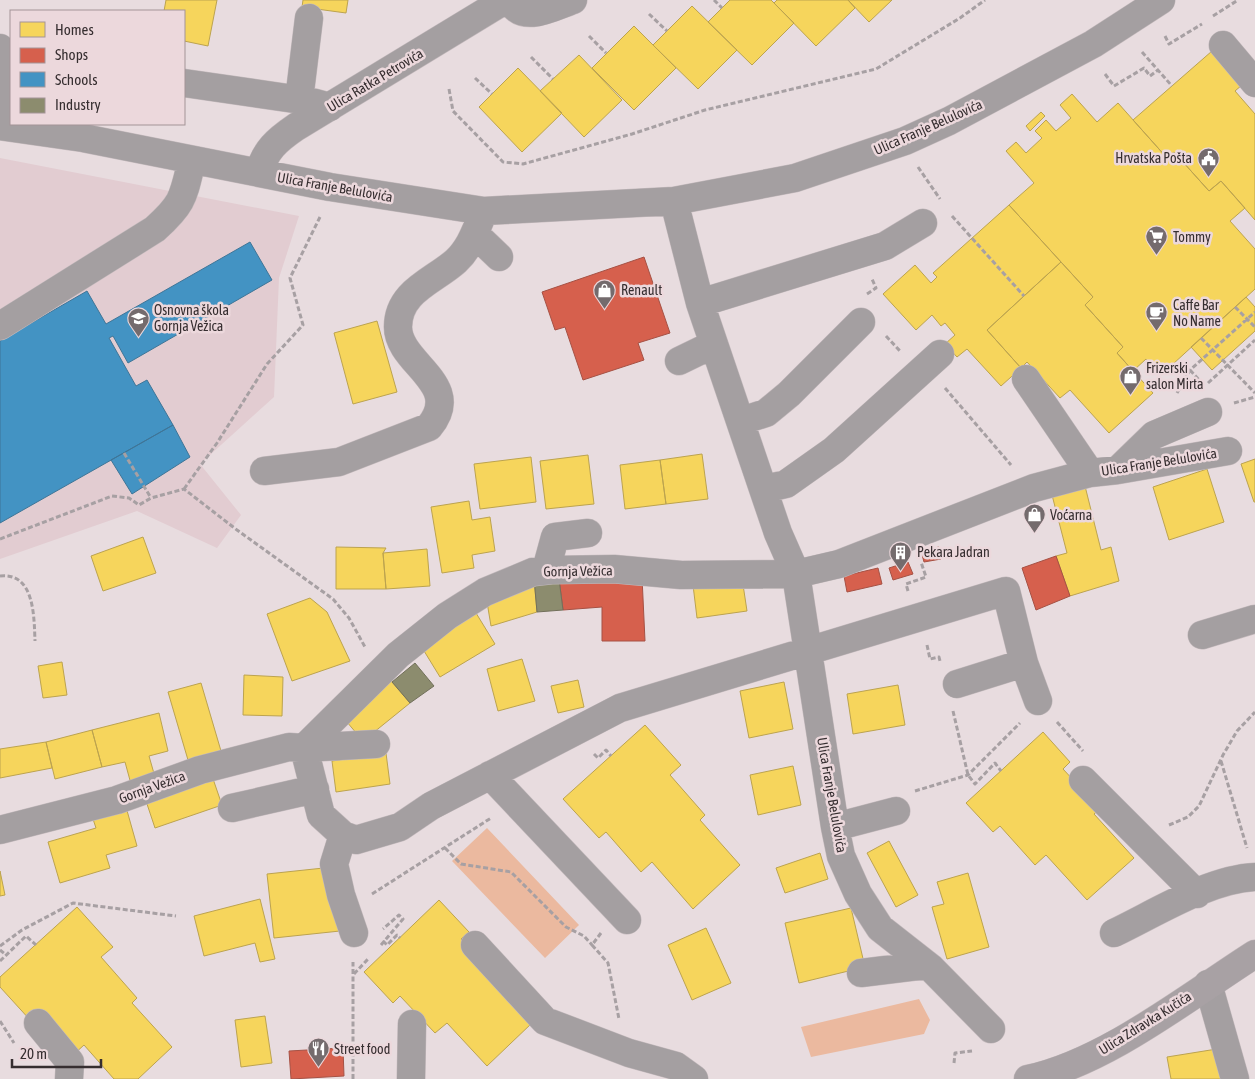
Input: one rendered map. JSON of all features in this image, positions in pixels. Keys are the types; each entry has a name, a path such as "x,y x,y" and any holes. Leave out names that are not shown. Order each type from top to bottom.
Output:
{"main road":[{"name":"Ulica Zdravka Kučića","path":"1028,1079 1047,1075 1075,1064 1127,1036 1255,954"},
{"path":"1084,1079 1127,1036"}],"street":[{"name":"Ulica Ratka Petrovića","path":"259,173 263,158 274,143 505,0"},
{"path":"510,0 517,11 523,13 544,10 573,0"},
{"name":"Ulica Franje Belulovića","path":"5,127 83,138 330,187 479,222 674,201 795,178 905,140 949,121 1077,53 1161,0"},
{"path":"299,100 309,18"},
{"path":"1223,45 1255,83"},
{"path":"0,48 8,60 5,127"},
{"path":"185,83 299,100 330,107"},
{"path":"0,326 155,229 173,212 182,200 192,160"},
{"name":"Ulica Franje Belulovića","path":"674,201 682,239 700,303 765,489 778,533 796,574 807,652 826,760 834,827 841,856 858,894 880,928 926,965 985,1040"},
{"path":"479,222 499,258"},
{"path":"264,471 339,462 429,427 437,417 440,406 433,383 404,346 398,328 400,314 408,298 423,283 456,261 471,243 479,222"},
{"path":"700,303 885,246 923,223"},
{"path":"741,421 766,413 789,394 862,309"},
{"path":"679,361 714,344"},
{"path":"765,489 786,484 834,450 933,360"},
{"name":"Ulica Franje Belulovića","path":"1026,379 1090,473"},
{"path":"1118,470 1154,435 1206,395"},
{"name":"Ulica Franje Belulovića","path":"796,574 839,564 1034,488 1090,473 1228,451"},
{"path":"546,570 555,537 588,533"},
{"name":"Gornja Vežica","path":"0,830 117,800 200,770 288,748 304,748 382,670 448,616 485,592 533,572 546,570 614,569 681,574 796,574"},
{"path":"376,744 304,748 321,815 343,835 356,840 400,827 431,806 620,708 1006,591 1024,663 1040,703"},
{"path":"1202,635 1255,619"},
{"path":"949,684 1024,663"},
{"path":"490,775 627,920"},
{"path":"1083,780 1197,894"},
{"path":"232,808 315,789"},
{"path":"834,827 896,811"},
{"path":"343,835 334,864 341,895 354,933"},
{"path":"1114,933 1197,894 1239,878 1252,865"},
{"path":"475,945 545,1021 629,1053 676,1066 694,1079"},
{"path":"861,973 926,965"},
{"path":"1208,984 1235,1079"},
{"path":"38,1024 70,1062 68,1079"},
{"path":"410,1079 412,1024"}],"path":[{"path":"714,0 722,8"},
{"path":"450,89 453,111 503,162 523,164 632,134 705,110 876,69 960,18 985,0"},
{"path":"649,14 667,30"},
{"path":"1166,36 1170,44 1188,32"},
{"path":"588,36 606,54"},
{"path":"1142,52 1172,86"},
{"path":"531,57 553,79"},
{"path":"1105,74 1114,86 1144,68 1150,76 1158,70"},
{"path":"475,78 492,94"},
{"path":"914,163 946,207"},
{"path":"950,212 1024,296"},
{"path":"0,540 112,496 129,498 140,504 150,498 184,489 217,443 267,364 303,325 290,278 320,217"},
{"path":"862,309 876,288 870,275"},
{"path":"1235,307 1255,327"},
{"path":"1255,312 1190,370 1206,395 1227,365 1255,340"},
{"path":"889,338 900,351 893,357"},
{"path":"1201,338 1255,395 1235,403"},
{"path":"933,360 1014,470"},
{"path":"124,453 150,498"},
{"path":"184,489 237,530 333,599 349,618 360,640 382,670"},
{"path":"910,598 906,584 926,577 923,570"},
{"path":"0,576 16,579 28,590 33,603 35,641"},
{"path":"926,639 930,659 939,657 949,684 968,775 975,784 995,763 1000,771"},
{"path":"941,783 968,775 1040,703 1083,751"},
{"path":"1165,827 1188,817 1199,806 1220,760 1237,731 1255,712"},
{"path":"598,758 606,750 611,756"},
{"path":"1220,760 1252,865"},
{"path":"382,889 515,802"},
{"path":"445,848 461,864 512,872 566,927 584,936 592,944"},
{"path":"6,955 0,948 22,930 73,903 176,916"},
{"path":"384,942 387,945 397,935 400,938"},
{"path":"0,961 26,936 36,945"},
{"path":"353,960 353,1079"},
{"path":"608,963 621,1027"},
{"path":"0,1021 6,1034"},
{"path":"954,1063 955,1053 985,1040"}],"shaded area":[{"name":"Osnovna škola Gornja Vežica","path":"0,158 299,216 279,278 274,397 200,464 241,515 217,548 137,511 0,559"},
{"path":"487,828 579,925 545,958 452,861"},
{"path":"919,999 930,1020 924,1034 811,1057 801,1027"}],"building: Homes":[{"path":"166,0 217,0 208,46 185,41 185,10 164,10"},
{"path":"303,0 348,0 346,13 302,7"},
{"path":"730,0 771,0 794,23 752,65 708,22"},
{"path":"777,0 848,0 855,8 816,46 774,3"},
{"path":"848,0 892,0 869,22"},
{"path":"692,6 737,50 698,89 653,45"},
{"path":"634,26 676,68 634,110 592,68"},
{"path":"1212,51 1242,85 1235,91 1255,114 1255,220 1221,181 1209,191 1174,152 1167,158 1133,120"},
{"path":"579,55 622,100 584,137 540,91"},
{"path":"518,68 562,113 522,152 479,107"},
{"path":"1072,94 1097,122 1118,103 1167,158 1174,152 1209,191 1221,181 1245,208 1230,221 1255,249 1255,289 1161,375 1146,359 1133,371 1117,353 1123,347 1085,305 1093,297 1009,205 1034,183 1006,151 1016,142 1026,153 1042,138 1035,131 1046,120 1056,131 1071,118 1060,105"},
{"path":"1041,112 1045,116 1030,131 1026,126"},
{"path":"1009,205 1061,262 987,330 1021,368 1001,386 967,349 957,357 945,344 955,335 945,323 941,326 932,315 916,330 883,294 915,265 931,283 937,277 933,273"},
{"path":"1061,262 1093,297 1085,305 1123,347 1117,353 1153,393 1109,433 1070,390 1060,398 1027,362 1021,368 987,330"},
{"path":"1246,297 1255,307 1255,331 1212,370 1191,347"},
{"path":"377,321 397,392 353,404 334,333"},
{"path":"702,454 708,499 666,504 660,460"},
{"path":"588,455 594,504 546,509 540,461"},
{"path":"531,457 536,502 480,509 474,464"},
{"path":"1255,459 1255,502 1254,502 1241,464"},
{"path":"660,460 666,504 625,509 620,465"},
{"path":"1207,469 1224,522 1169,540 1153,487"},
{"path":"1085,486 1101,550 1111,547 1119,581 1070,596 1056,556 1067,553 1052,495"},
{"path":"469,501 472,520 490,517 495,551 472,555 474,568 442,573 431,507"},
{"path":"143,537 156,573 103,591 91,556"},
{"path":"336,547 386,548 383,553 386,589 336,589"},
{"path":"427,549 430,586 386,589 383,553"},
{"path":"534,578 537,612 491,626 486,596"},
{"path":"742,578 747,611 697,618 693,585"},
{"path":"310,598 327,612 350,661 292,681 267,614"},
{"path":"476,613 495,644 440,677 421,646"},
{"path":"522,659 535,701 498,711 487,669"},
{"path":"62,662 67,695 43,698 38,666"},
{"path":"244,675 283,677 282,716 243,715"},
{"path":"388,676 410,703 363,741 341,715"},
{"path":"578,680 584,707 558,713 551,686"},
{"path":"784,682 793,729 749,738 740,691"},
{"path":"201,683 221,751 188,760 168,692"},
{"path":"898,685 905,725 853,734 847,694"},
{"path":"159,713 168,751 149,756 155,777 131,784 125,762 102,767 92,730"},
{"path":"645,725 681,765 670,775 705,815 700,820 740,865 693,909 652,862 641,872 606,832 599,838 563,799"},
{"path":"92,730 102,767 55,779 46,742"},
{"path":"1043,732 1070,762 1063,769 1100,809 1094,814 1134,858 1087,900 1046,855 1035,865 1000,826 993,832 966,803"},
{"path":"46,742 52,768 0,778 0,749"},
{"path":"386,753 390,784 336,792 332,761"},
{"path":"793,766 801,805 758,815 750,775"},
{"path":"211,773 222,805 155,828 144,795"},
{"path":"126,807 137,846 106,855 110,868 60,883 48,842 96,828 92,816"},
{"path":"889,841 918,895 896,907 867,853"},
{"path":"820,853 828,879 785,893 776,868"},
{"path":"333,867 340,931 274,938 267,874"},
{"path":"0,871 5,895 0,896"},
{"path":"968,873 989,947 947,959 932,907 944,904 937,882"},
{"path":"260,899 275,959 260,962 255,943 204,956 194,916"},
{"path":"439,900 469,932 461,939 495,974 532,1023 487,1066 447,1023 435,1033 400,996 393,1003 364,972"},
{"path":"77,907 113,947 101,957 137,998 132,1003 172,1047 138,1079 114,1079 84,1045 73,1055 31,1021 0,987 0,977"},
{"path":"851,908 865,967 799,983 785,923"},
{"path":"706,928 731,983 692,1000 668,945"},
{"path":"265,1016 272,1063 241,1067 235,1020"},
{"path":"1223,1048 1229,1079 1171,1079 1167,1057"}],"building: Shops":[{"name":"Renault","path":"644,257 670,333 638,343 644,360 583,380 565,327 555,330 542,292"},
{"path":"939,547 941,559 924,562 921,551"},
{"path":"1056,556 1070,596 1036,610 1022,568"},
{"name":"Pekara Jadran","path":"908,562 913,574 893,580 889,568"},
{"path":"878,568 882,584 847,592 844,576"},
{"path":"642,577 645,641 602,641 602,607 563,610 559,579"},
{"path":"343,1048 344,1076 291,1079 289,1051"}],"building: Schools":[{"path":"250,242 272,280 128,363 113,336 109,338 136,386 147,380 173,425 0,523 0,341 87,291 106,324"},
{"path":"173,425 190,457 132,494 111,460"}],"building: Industry":[{"path":"534,578 559,579 563,610 537,612"},
{"path":"415,663 434,686 410,703 392,682"}],"place":[{"name":"Hrvatska Pošta","path":"1208,177"},
{"name":"Tommy","path":"1157,256"},
{"name":"Renault","path":"605,309"},
{"name":"Caffe Bar No Name","path":"1157,332"},
{"name":"Osnovna škola Gornja Vežica","path":"138,337"},
{"name":"Frizerski salon Mirta","path":"1130,395"},
{"name":"Voćarna","path":"1034,534"},
{"name":"Pekara Jadran","path":"901,571"},
{"name":"Street food","path":"318,1068"}]}
